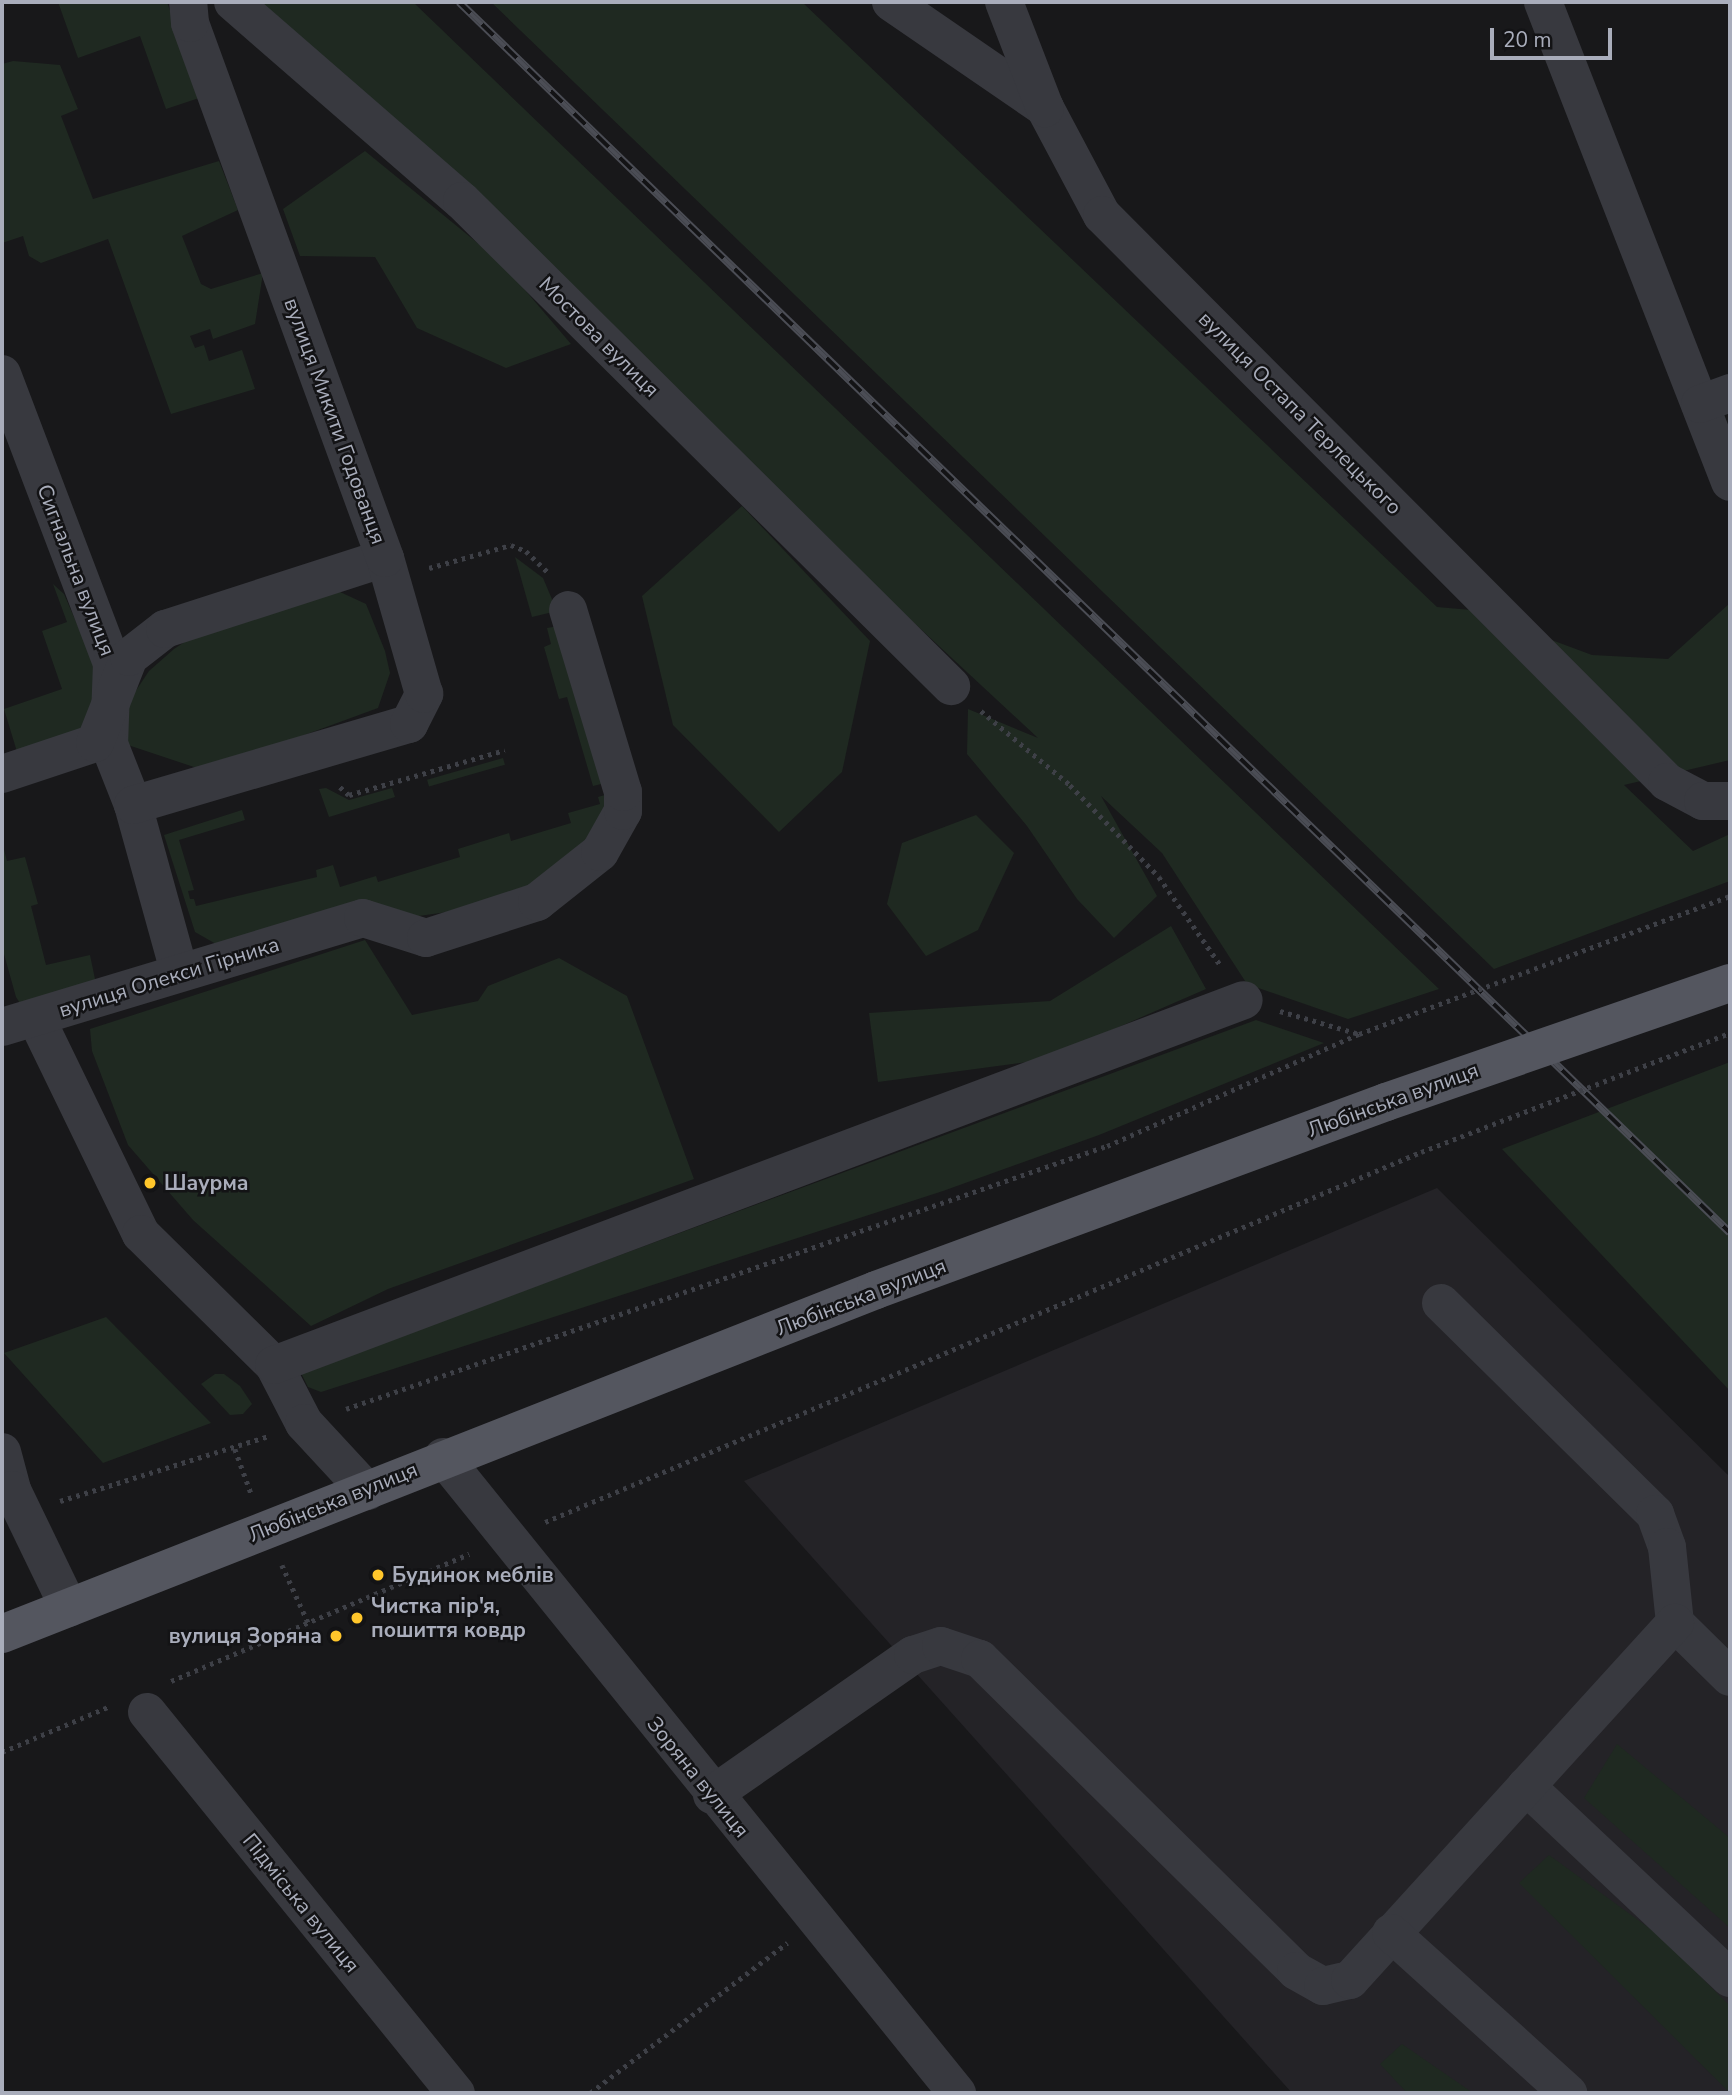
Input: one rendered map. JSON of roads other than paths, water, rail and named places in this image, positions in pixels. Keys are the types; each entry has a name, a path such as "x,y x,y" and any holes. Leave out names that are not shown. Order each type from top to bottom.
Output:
{"main road":[{"name":"Любінська вулиця","path":"2,1634 367,1491 443,1457 1386,1102 1730,983"}],"street":[{"name":"вулиця Микити Годованця","path":"2,774 95,743 129,657 165,629 388,568 190,23 188,2"},
{"name":"Мостова вулиця","path":"233,2 462,201 951,686"},
{"name":"вулиця Остапа Терлецького","path":"891,2 1045,108 1112,224 1667,782 1703,801 1730,801"},
{"path":"1004,2 1045,108"},
{"path":"1544,2 1715,398 1730,482"},
{"name":"Сигнальна вулиця","path":"2,374 112,663 108,711 109,744 133,805 179,971"},
{"path":"133,805 409,724 425,694 388,568"},
{"name":"вулиця Олекси Гірника","path":"367,1491 304,1423 274,1365 141,1234 19,1023 179,971 363,918 426,938 537,902 600,852 619,822 623,792 568,610"},
{"path":"274,1365 1244,1000"},
{"path":"1441,1303 1655,1514 1667,1547 1675,1623 1730,1677"},
{"path":"2,1452 22,1512 69,1608"},
{"name":"Зоряна вулиця","path":"443,1457 712,1795 957,2093"},
{"path":"712,1795 913,1655 941,1646 980,1659 1296,1971 1323,1986 1350,1980 1675,1623"},
{"name":"Підміська вулиця","path":"141,1700 456,2093"},
{"path":"1526,1786 1730,1978"},
{"path":"1391,1933 1568,2093"}],"railway":[{"path":"459,2 1730,1233"}],"place":[{"name":"Шаурма","path":"150,1183"},
{"name":"Будинок меблів","path":"378,1575"},
{"name":"Чистка пір'я, пошиття ковдр","path":"357,1618"},
{"name":"вулиця Зоряна","path":"336,1636"}]}
